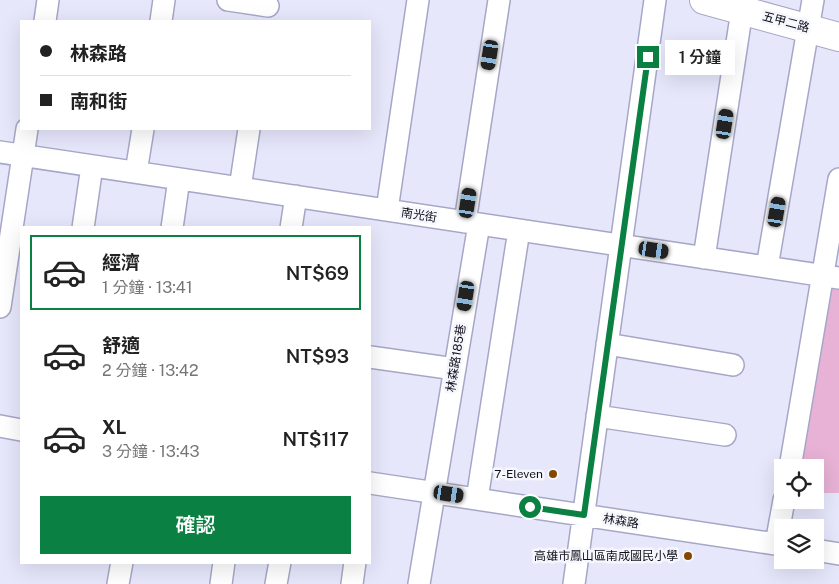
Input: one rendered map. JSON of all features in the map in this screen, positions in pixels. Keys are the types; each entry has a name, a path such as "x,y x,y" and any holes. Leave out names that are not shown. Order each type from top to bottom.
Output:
{"main road":[{"name":"五甲二路","path":"704,0 839,37"}],"street":[{"path":"45,20 48,0"},
{"path":"161,20 164,0"},
{"path":"228,0 268,9"},
{"path":"387,210 418,0"},
{"name":"林森路185巷","path":"419,584 455,369 499,0"},
{"path":"574,584 655,0"},
{"path":"767,267 813,0"},
{"path":"704,258 742,10"},
{"path":"0,307 27,130"},
{"path":"136,172 143,130"},
{"path":"240,188 249,130"},
{"name":"南光街","path":"0,152 831,277"},
{"path":"83,226 92,166"},
{"path":"172,226 179,179"},
{"path":"792,459 831,277 839,179"},
{"path":"291,226 296,196"},
{"path":"477,499 519,230"},
{"path":"607,344 733,365"},
{"path":"371,357 455,369"},
{"path":"598,416 725,435"},
{"path":"0,426 20,430"},
{"name":"林森路","path":"371,483 774,544"},
{"path":"824,552 839,554"},
{"path":"118,584 122,564"},
{"path":"221,584 224,564"},
{"path":"276,584 280,564"},
{"path":"352,584 356,564"}],"shaded area":[{"path":"829,287 839,289 839,493 824,493 824,459 796,459"}],"place":[{"name":"7-Eleven","path":"553,474"},
{"name":"高雄市鳳山區南成國民小學","path":"688,556"}],"route":[{"path":"530,507 584,515 648,57"}]}
